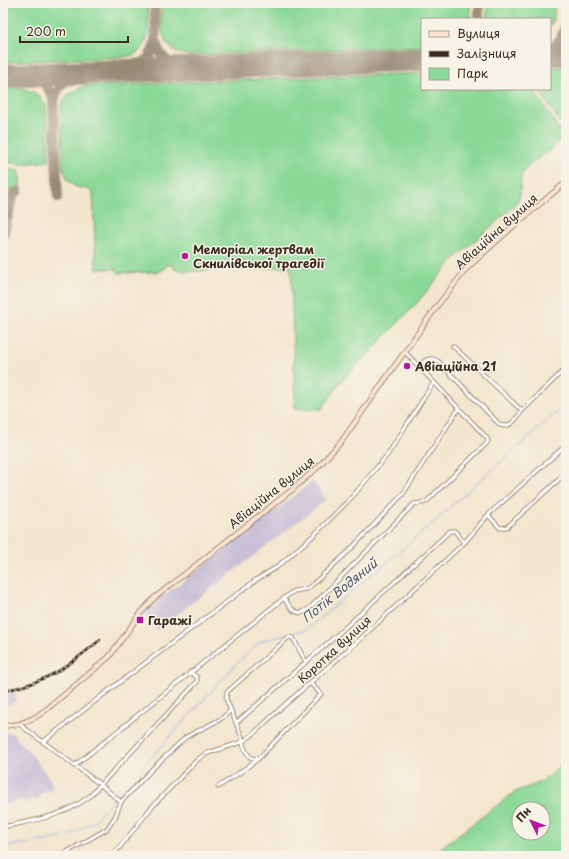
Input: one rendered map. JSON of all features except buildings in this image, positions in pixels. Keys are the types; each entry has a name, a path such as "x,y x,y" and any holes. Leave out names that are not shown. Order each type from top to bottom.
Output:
{"street":[{"name":"Авіаційна вулиця","path":"3,726 19,724 34,718 47,709 110,657 140,614 153,600 294,489 318,467 341,442 446,293 467,268 566,182"},
{"path":"453,346 522,411"},
{"path":"284,598 291,609 296,612 302,613 311,607 414,504 426,502 488,441 487,438 405,352"},
{"path":"419,366 426,360 432,358 438,361 502,426 508,426 566,368"},
{"path":"43,742 243,589 277,567 314,535 353,496 388,454 434,382"},
{"path":"74,766 284,598 294,591 306,589 312,585 349,551 403,494 459,408"},
{"name":"Коротка вулиця","path":"111,856 151,808 197,760 206,754 242,742 251,736 464,544 488,515 566,445"},
{"path":"488,515 500,528 507,527 566,473"},
{"path":"236,722 306,662 450,531 455,531 464,544"},
{"path":"258,759 251,758 248,755 226,696 227,692 289,637 293,638 306,662"},
{"path":"3,826 57,815 84,801 197,682 197,677 190,672"},
{"path":"218,787 258,759 321,695 321,693 310,683"},
{"path":"60,856 107,829 115,817 121,802 186,737 221,719 231,710"},
{"path":"19,724 121,802"}],"shaded area":[{"path":"313,481 326,500 157,630 144,611"},
{"path":"14,690 15,702 3,708 3,692"},
{"path":"3,733 12,733 35,759 52,782 52,789 39,794 40,798 24,803 22,799 3,806"}],"green space":[{"path":"3,3 147,3 147,38 141,50 134,55 123,57 3,62"},
{"path":"161,3 470,3 471,18 421,18 421,46 189,55 182,54 171,48 164,37 161,24"},
{"path":"489,3 552,3 554,18 551,25 551,18 487,18"},
{"path":"566,67 566,123 563,124 560,122 539,90 551,90 551,68"},
{"path":"421,73 421,90 534,90 562,134 560,139 552,148 530,164 524,171 521,179 519,198 514,206 453,260 416,304 339,384 322,409 295,408 291,267 235,269 235,266 231,265 228,260 222,261 219,267 215,269 203,271 174,269 173,265 165,265 165,268 158,272 118,273 117,269 96,269 93,192 73,185 65,174 63,167 61,106 68,95 86,86"},
{"path":"20,88 39,95 46,107 49,161 22,164 3,162 3,89"},
{"path":"3,169 20,171 20,189 12,190 11,192 3,183"},
{"path":"566,759 566,856 430,856 515,792 534,785 550,776"}],"waterway":[{"name":"Потік Водяний","path":"3,847 72,835 94,821 235,665 261,641 306,630 411,542 566,404"}],"taxiway":[{"path":"123,71 136,67 146,61 151,54 154,46 156,29 154,3"},
{"path":"479,3 479,18"},
{"path":"565,3 566,25"},
{"path":"551,49 561,38 566,22"},
{"path":"156,40 159,51 166,60 175,66 186,68"},
{"path":"54,103 57,92 63,83 83,72"},
{"path":"18,75 35,78 44,84 53,98 58,197"},
{"path":"3,236 14,193 18,191"}],"runway":[{"path":"551,54 566,54"},
{"path":"3,76 421,59"}],"railway":[{"path":"3,691 32,683 56,673 77,659 100,640"}],"place":[{"name":"Меморіал жертвам Скнилівської трагедії","path":"185,256"},
{"name":"Авіаційна 21","path":"407,366"},
{"name":"Гаражі","path":"140,620"}]}
